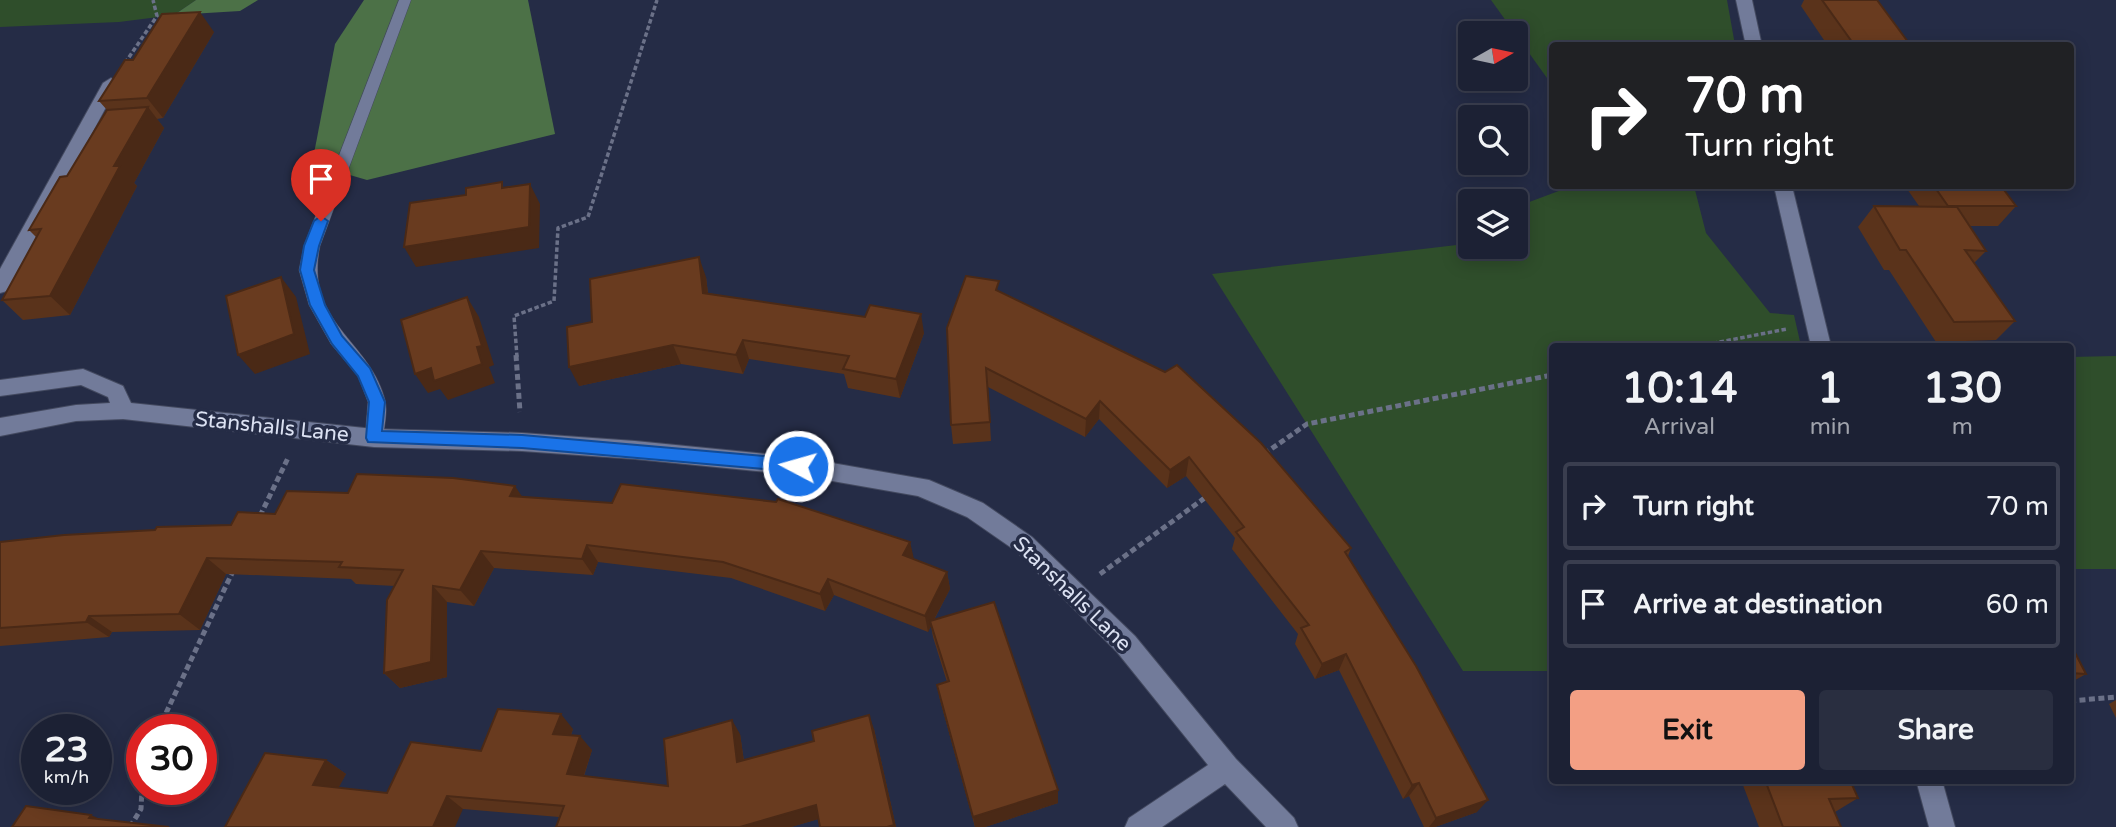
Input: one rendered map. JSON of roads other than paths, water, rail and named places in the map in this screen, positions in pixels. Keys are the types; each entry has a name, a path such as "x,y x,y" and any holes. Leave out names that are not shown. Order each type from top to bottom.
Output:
{"street":[{"path":"1744,0 1753,42"},
{"path":"0,286 111,83"},
{"path":"1784,189 1820,343"},
{"path":"0,388 83,377 116,392 123,411"},
{"name":"Stanshalls Lane","path":"0,427 76,413 123,411 302,428 374,438 522,442 798,466 922,487 975,510 1014,537 1074,593 1126,644 1227,768 1285,827"},
{"path":"1138,827 1227,768"},
{"path":"1930,784 1942,827"}],"lane":[{"path":"374,438 377,402 365,373 337,340 317,305 307,270 312,246 405,0"}]}
